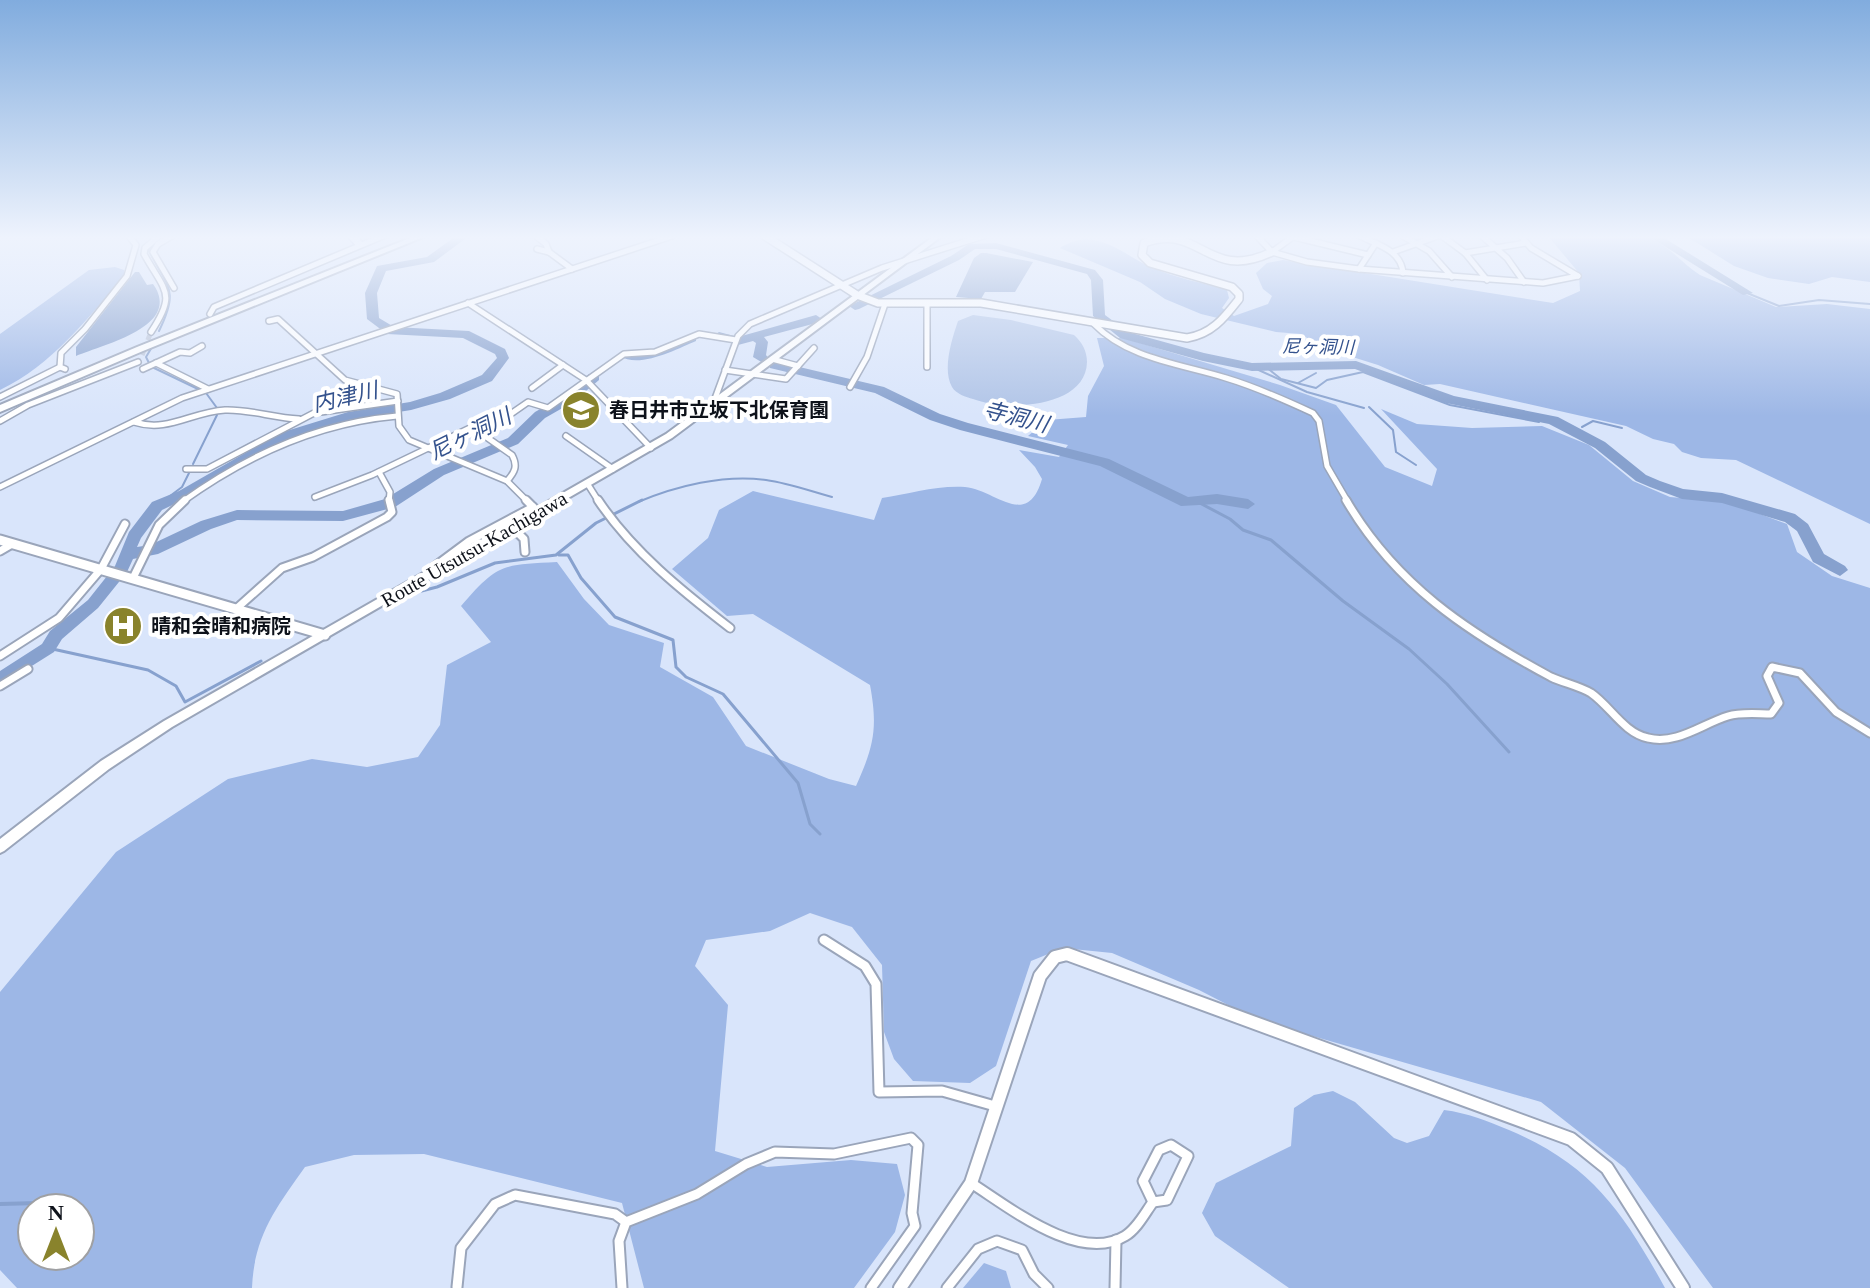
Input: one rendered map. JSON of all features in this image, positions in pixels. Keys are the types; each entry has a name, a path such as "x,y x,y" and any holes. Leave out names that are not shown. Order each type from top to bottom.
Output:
{"highway":[{"path":"0,406 255,296"},
{"path":"0,406 271,296"}],"main road":[{"name":"Route Utsutsu-Kachigawa","path":"0,847 137,743 512,527 535,509 651,448 772,359 863,298"}],"street":[{"path":"0,397 62,368 61,353 111,296"},
{"path":"151,332 168,303 167,296"},
{"path":"210,314 214,307 239,296"},
{"path":"0,487 163,406 489,296"},
{"path":"713,404 736,340 750,324 815,296"},
{"path":"860,296 885,304 981,303 1178,337 1197,337 1214,329 1239,299 1237,296"},
{"path":"468,303 586,380 651,448"},
{"path":"850,387 867,357 885,304"},
{"path":"927,304 927,367"},
{"path":"269,321 278,319 345,380 397,394 397,416 403,434 422,449 507,481 535,509 481,532 452,550 434,567 435,572"},
{"path":"1094,324 1101,332 1160,359 1226,378 1313,413 1319,421 1327,466 1363,529 1392,564 1437,608 1552,677 1590,693 1636,734 1649,739 1674,739 1731,715 1771,714 1779,703 1767,676 1772,667 1785,666 1809,677 1834,710 1870,733"},
{"path":"315,497 342,483 379,472 491,416 505,418 528,402 548,408 624,354 655,352 699,334 736,340"},
{"path":"0,421 28,405 140,358 144,370 180,352 190,353 202,346"},
{"path":"725,370 786,379 814,348"},
{"path":"772,359 798,366"},
{"path":"156,363 162,369 208,389"},
{"path":"532,388 563,365"},
{"path":"186,469 207,469 302,419 344,407 398,401"},
{"path":"134,422 158,428 172,427 226,410 280,419 302,419"},
{"path":"133,578 159,524 176,507 273,450 327,426 397,416"},
{"path":"472,427 512,455 516,462 515,472 507,481"},
{"path":"566,436 613,469"},
{"path":"236,609 282,568 313,557 387,517 392,512 388,506 390,492 379,472"},
{"path":"587,483 612,521 676,586 730,628"},
{"path":"0,656 59,618 101,569 125,524"},
{"path":"512,527 524,539 525,552"},
{"path":"0,540 325,635"},
{"path":"0,551 12,544"},
{"path":"0,686 28,669"},
{"path":"824,940 836,952 860,959 869,968 876,984 879,1092 942,1091 995,1106"},
{"path":"900,1288 971,1183 1040,976 1055,957 1079,956 1571,1139 1607,1168 1683,1288"},
{"path":"622,1288 619,1241 626,1222 697,1194 746,1164 775,1152 834,1154 911,1138 918,1145 912,1213 915,1226 871,1288"},
{"path":"971,1183 1062,1237 1083,1245 1116,1240 1126,1236 1153,1202 1167,1200 1188,1156 1171,1145 1159,1150 1143,1181 1153,1202"},
{"path":"457,1287 461,1248 470,1233 495,1204 515,1195 615,1214 626,1222"},
{"path":"947,1288 975,1252 985,1243 999,1239 1022,1250 1034,1274 1048,1288"},
{"path":"1115,1288 1116,1240"}],"shaded area":[{"path":"53,296 106,296 52,354 19,380 0,390 0,334"},
{"path":"116,296 158,296 158,311 137,331 76,356 76,347"},
{"path":"956,296 983,296 981,299"},
{"path":"1161,296 1229,296 1222,308 1234,316 1268,304 1272,296 1510,296 1553,303 1569,296 1750,296 1776,307 1827,304 1870,309 1870,524 1736,460 1701,458 1626,426 1440,384 1424,385 1378,365 1343,354 1333,355 1301,334 1276,332 1201,314"},
{"path":"973,315 1011,320 1074,335 1086,354 1083,378 1059,398 1041,403 987,403 959,393 949,380 949,354 958,321"},
{"path":"1097,338 1123,338 1336,405 1385,467 1432,486 1437,469 1381,409 1417,424 1472,428 1542,426 1589,445 1633,481 1670,497 1728,502 1787,524 1797,552 1832,576 1870,588 1870,1288 1713,1288 1625,1168 1541,1102 1309,1035 1234,1008 1112,953 1063,948 1031,961 996,1066 970,1083 913,1081 894,1059 884,1032 882,965 852,927 810,913 770,931 706,940 695,966 728,1005 715,1151 767,1167 851,1160 897,1164 905,1195 895,1232 854,1288 644,1288 622,1203 424,1154 354,1155 305,1167 268,1223 257,1253 252,1288 17,1288 0,1270 0,992 116,852 228,779 312,759 367,767 418,757 440,725 447,665 491,642 461,606 493,574 524,564 557,562 584,599 609,625 664,643 660,667 713,697 746,746 829,779 856,786 873,737 870,685 753,614 727,616 672,569 708,538 719,510 753,491 874,520 882,498 944,487 965,487 1019,505 1028,502 1036,494 1042,479 1019,450 1059,457 1068,445 1028,436 1047,420 1086,417 1088,396 1104,366"},
{"path":"1333,1091 1355,1102 1394,1138 1407,1143 1429,1136 1444,1110 1485,1121 1538,1144 1584,1175 1602,1194 1635,1236 1665,1288 1289,1288 1215,1236 1202,1213 1216,1183 1291,1146 1294,1108 1314,1095"},
{"path":"984,1263 1006,1271 1011,1288 963,1288"}],"waterway":[{"path":"159,331 169,307 170,296"},
{"name":"内津川","path":"0,679 48,648 56,635 93,604 122,568 134,536 157,506 184,494 285,436 348,416 411,406 445,396 487,378 503,358 501,352 465,334 391,331 373,319 371,296"},
{"name":"尼ヶ洞川","path":"855,306 876,296"},
{"name":"尼ヶ洞川","path":"1098,296 1099,316 1124,335 1203,357 1252,367 1356,365 1451,400 1553,420 1600,445 1641,478 1655,484 1682,494 1722,498 1790,518 1803,528 1818,558 1840,570"},
{"path":"1755,296 1779,306 1819,300 1870,304"},
{"name":"尼ヶ洞川","path":"719,336 738,341 816,319"},
{"name":"寺洞川","path":"756,337 762,342 759,357 763,359"},
{"name":"尼ヶ洞川","path":"626,356 655,354 692,338"},
{"path":"149,363 146,357 152,347"},
{"name":"寺洞川","path":"774,365 879,390 935,417 965,427 1104,462 1186,502 1217,499 1248,504"},
{"path":"152,367 198,389"},
{"path":"1252,367 1307,392 1364,408"},
{"path":"1266,367 1281,379 1316,388 1327,380 1363,372 1450,405 1539,422"},
{"path":"1298,383 1316,373"},
{"name":"尼ヶ洞川","path":"129,554 153,550 206,525 237,515 343,516 390,503 439,472 513,441 540,415 568,399 594,377"},
{"path":"206,393 217,408"},
{"path":"1369,407 1393,430 1396,452 1416,465"},
{"path":"193,464 217,415"},
{"path":"1582,427 1593,421 1622,428"},
{"path":"162,502 182,487 189,473"},
{"path":"638,502 684,486 734,479 774,481 832,497"},
{"name":"内津川","path":"157,506 165,500"},
{"path":"638,502 642,500"},
{"path":"1196,501 1230,519 1243,530 1271,540 1343,601 1409,649 1447,684 1509,752"},
{"path":"410,594 437,587 495,563 556,555 596,523 638,502"},
{"path":"559,555 568,555 581,578 615,617 673,640 676,667 686,677 723,694 798,783 810,824 820,834"},
{"path":"48,648 148,670 176,686 185,702 261,661"},
{"path":"0,1204 16,1204"}],"tunnel":[{"path":"142,355 151,332"}],"place":[{"name":"春日井市立坂下北保育園","path":"581,410"},
{"name":"晴和会晴和病院","path":"123,626"}]}
